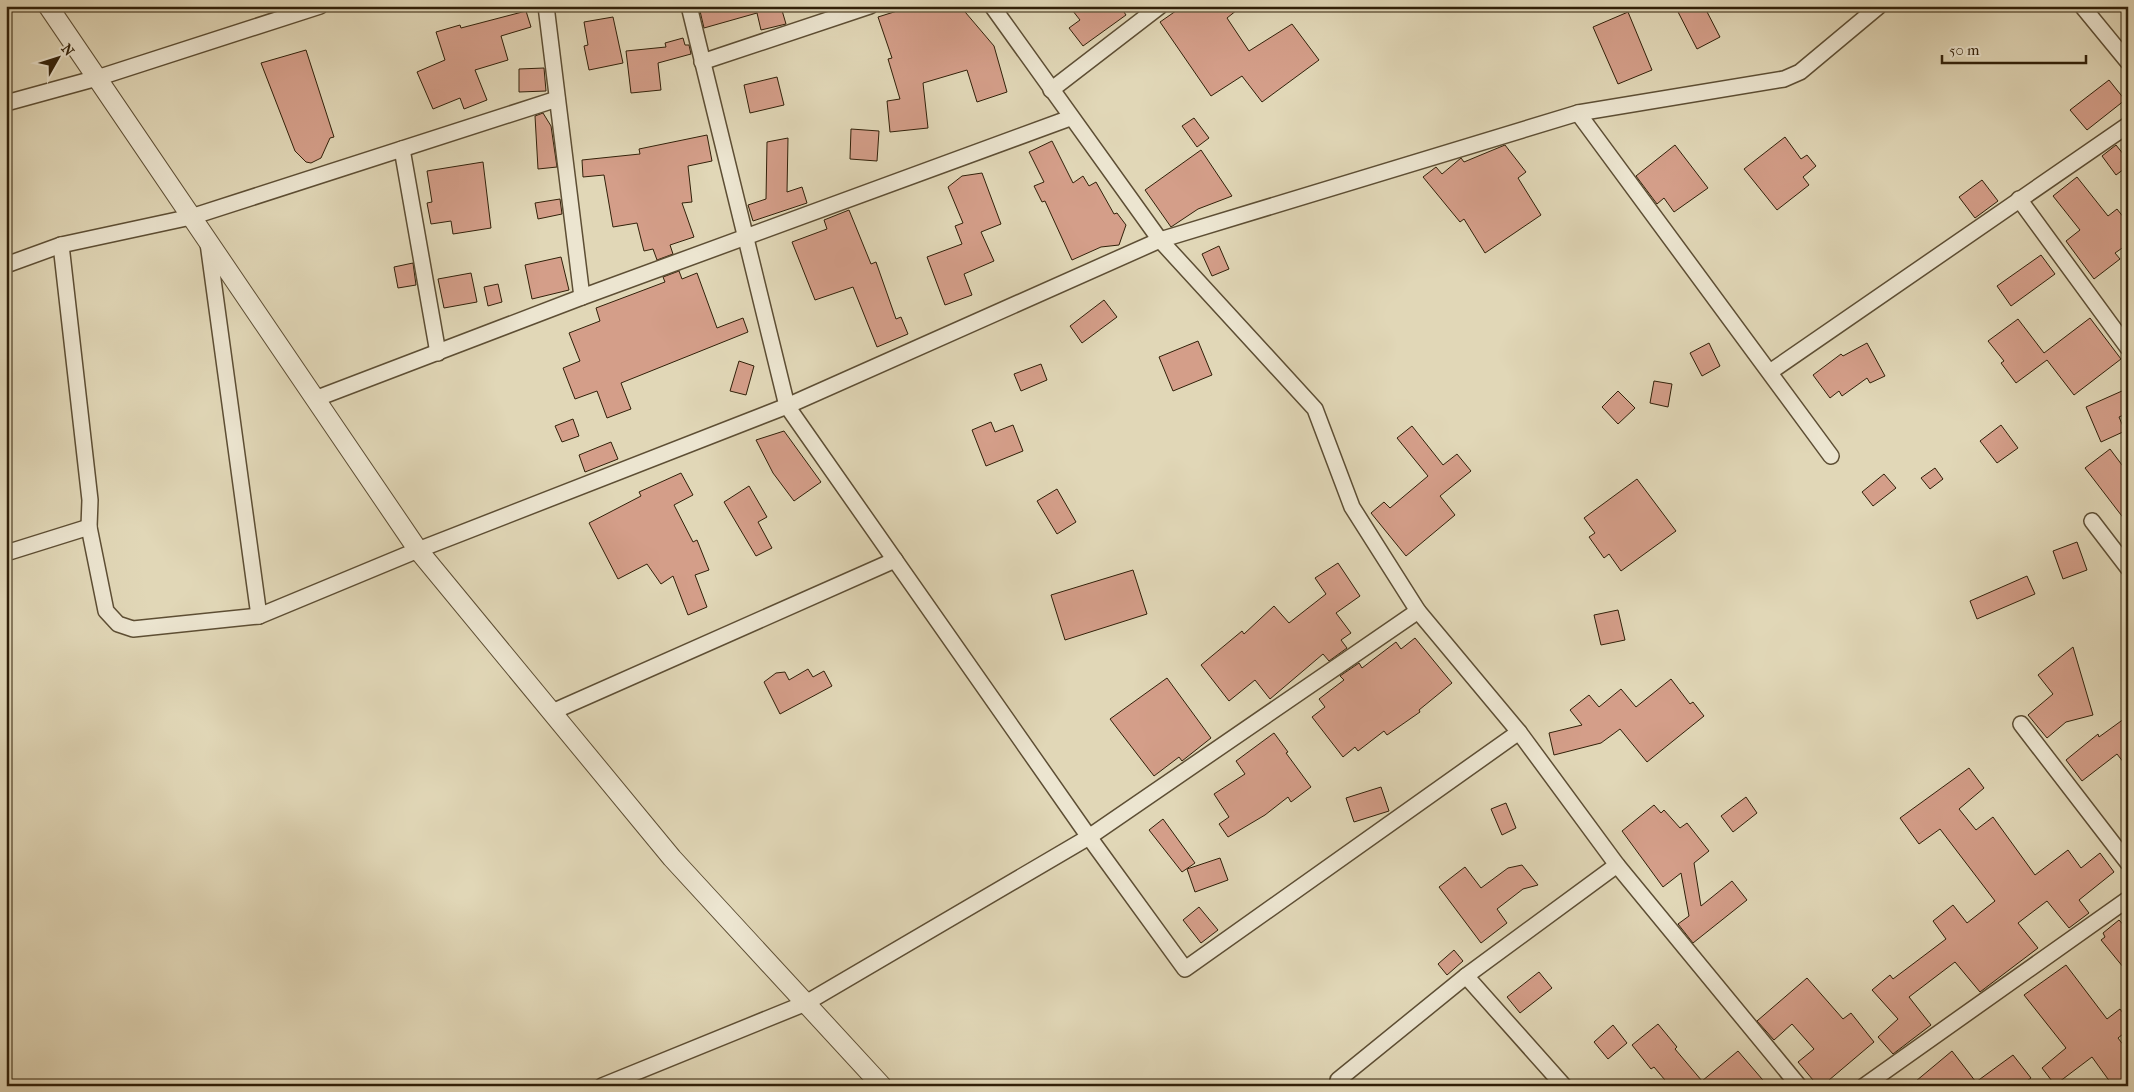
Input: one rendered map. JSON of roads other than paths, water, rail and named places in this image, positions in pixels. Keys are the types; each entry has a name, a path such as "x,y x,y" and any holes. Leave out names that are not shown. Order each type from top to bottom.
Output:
{"street":[{"path":"48,6 418,550 672,858 882,1086"},
{"path":"6,103 97,78 320,6"},
{"path":"546,6 582,297"},
{"path":"689,6 787,406 1089,838 1185,969 1519,732"},
{"path":"702,62 870,6"},
{"path":"992,6 1070,118 1160,240 1315,409 1352,507 1418,611 1519,732 1617,865 1799,1086"},
{"path":"1051,90 1160,6"},
{"path":"61,245 90,500 89,527 106,611 118,624 133,629 259,616 418,550 787,406 1160,240 1578,113 1784,79 1800,72 1879,6"},
{"path":"2082,6 2128,62"},
{"path":"6,265 61,245 191,217 557,99"},
{"path":"1578,113 1831,456"},
{"path":"315,399 582,297 1070,118"},
{"path":"1770,372 2128,125"},
{"path":"402,149 438,353"},
{"path":"2019,199 2128,348"},
{"path":"208,242 259,616"},
{"path":"2092,521 2128,568"},
{"path":"6,553 89,527"},
{"path":"552,712 895,560"},
{"path":"602,1086 806,1004 1089,838 1418,611"},
{"path":"2020,724 2128,863"},
{"path":"1338,1080 1466,976 1617,865"},
{"path":"1864,1086 2128,898"},
{"path":"1466,976 1563,1086"}],"railway":[{"path":"2125,6 2128,10"}]}
